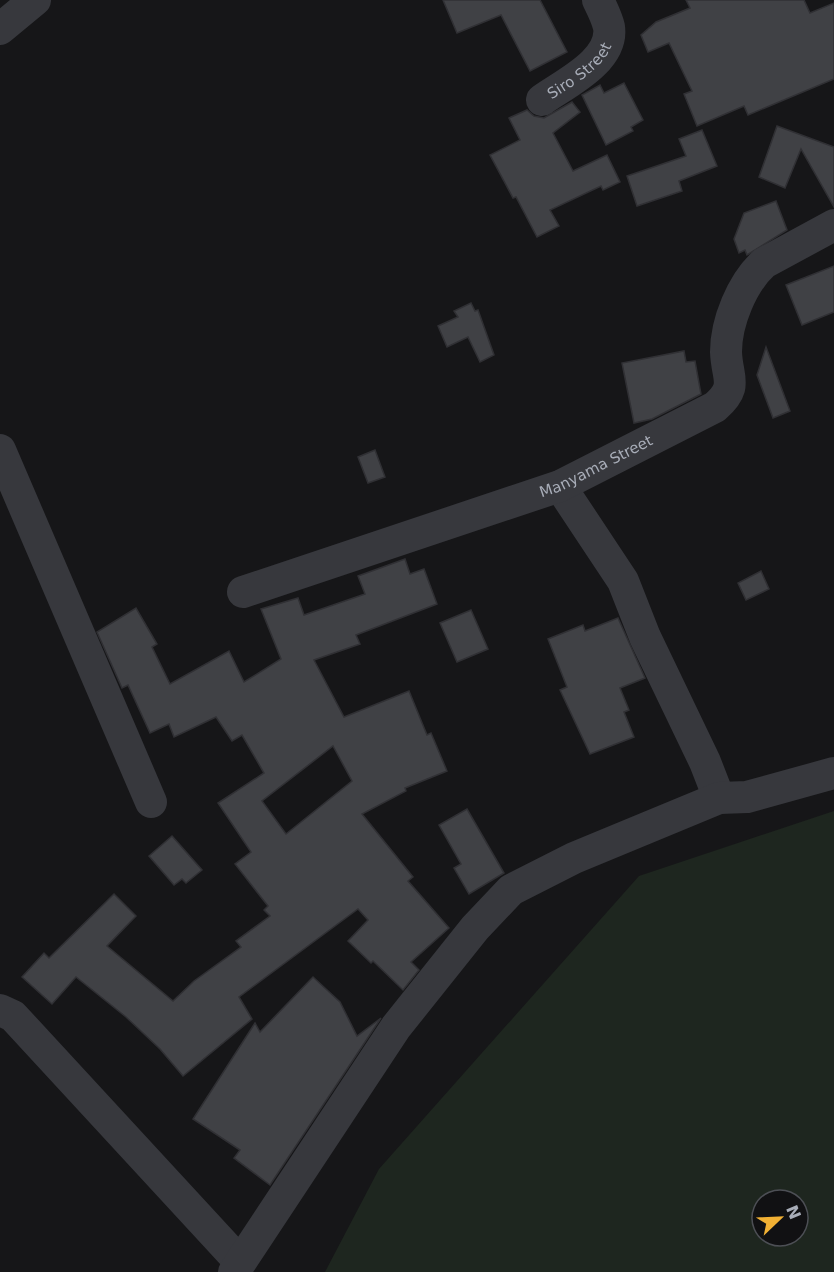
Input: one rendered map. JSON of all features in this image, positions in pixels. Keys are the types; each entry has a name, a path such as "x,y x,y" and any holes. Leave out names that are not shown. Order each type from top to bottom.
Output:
{"street":[{"path":"0,29 35,0"},
{"name":"Siro Street","path":"542,100 596,60 604,51 609,40 609,27 598,0"},
{"name":"Manyama Street","path":"243,591 560,486 715,407 725,398 731,387 726,351 732,315 755,271 764,262 834,225"},
{"path":"0,450 151,802"},
{"path":"560,486 623,580 645,637 705,762 719,798"},
{"path":"0,1010 13,1016 237,1267 396,1027 475,928 512,890 574,858 719,798 747,797 834,773"}],"shaded area":[{"path":"834,811 834,1272 325,1272 379,1169 639,876"}],"building":[{"path":"443,0 540,0 567,52 530,71 501,15 457,33"},
{"path":"686,0 804,0 810,13 834,3 834,79 748,115 744,106 697,126 684,94 692,91 669,43 648,52 641,35 656,22 690,8"},
{"path":"624,83 643,120 631,127 633,131 606,145 582,95 600,85 604,93"},
{"path":"572,102 580,112 553,133 573,171 607,155 620,182 603,190 601,186 550,210 559,226 537,237 490,155 520,140 509,118 527,110 534,116 544,118"},
{"path":"777,126 834,147 834,207 801,149 785,188 759,177"},
{"path":"702,130 717,166 679,181 682,191 637,206 627,176 686,156 679,139"},
{"path":"776,201 787,230 747,255 745,250 739,253 734,239 744,213"},
{"path":"834,266 834,312 802,325 786,285"},
{"path":"471,303 475,311 478,310 494,355 480,362 468,337 447,347 438,326 458,317 454,311"},
{"path":"766,347 790,411 773,418 757,375"},
{"path":"684,351 686,362 695,361 701,394 652,419 634,423 622,363"},
{"path":"375,450 385,477 368,483 358,457"},
{"path":"405,559 410,574 424,569 437,604 356,635 360,644 314,660 344,717 409,691 427,735 431,733 447,771 405,788 406,791 362,814 413,877 408,881 449,928 411,962 419,970 403,990 348,941 368,920 358,909 239,997 252,1019 183,1076 160,1049 126,1017 76,977 52,1004 22,977 44,953 49,958 114,894 136,916 107,946 173,1001 194,981 241,947 236,941 270,916 264,910 268,906 235,864 251,852 218,803 264,773 242,735 232,741 216,717 174,737 169,724 150,733 128,685 122,688 97,632 136,608 157,644 152,647 170,684 229,651 244,682 281,659 261,609 298,598 304,615 365,594 358,576","holes":["333,746 352,781 286,834 262,801"]},
{"path":"761,571 769,589 746,600 738,583"},
{"path":"471,610 488,649 457,662 440,623"},
{"path":"618,618 645,678 620,688 629,710 624,712 634,737 590,754 560,690 567,687 548,639 583,625 585,631"},
{"path":"467,809 504,873 469,894 454,868 461,864 439,825"},
{"path":"172,836 202,870 186,883 182,879 174,885 149,856"},
{"path":"313,977 340,1002 357,1036 381,1018 270,1185 234,1158 240,1150 193,1119 255,1023 260,1032"}]}
